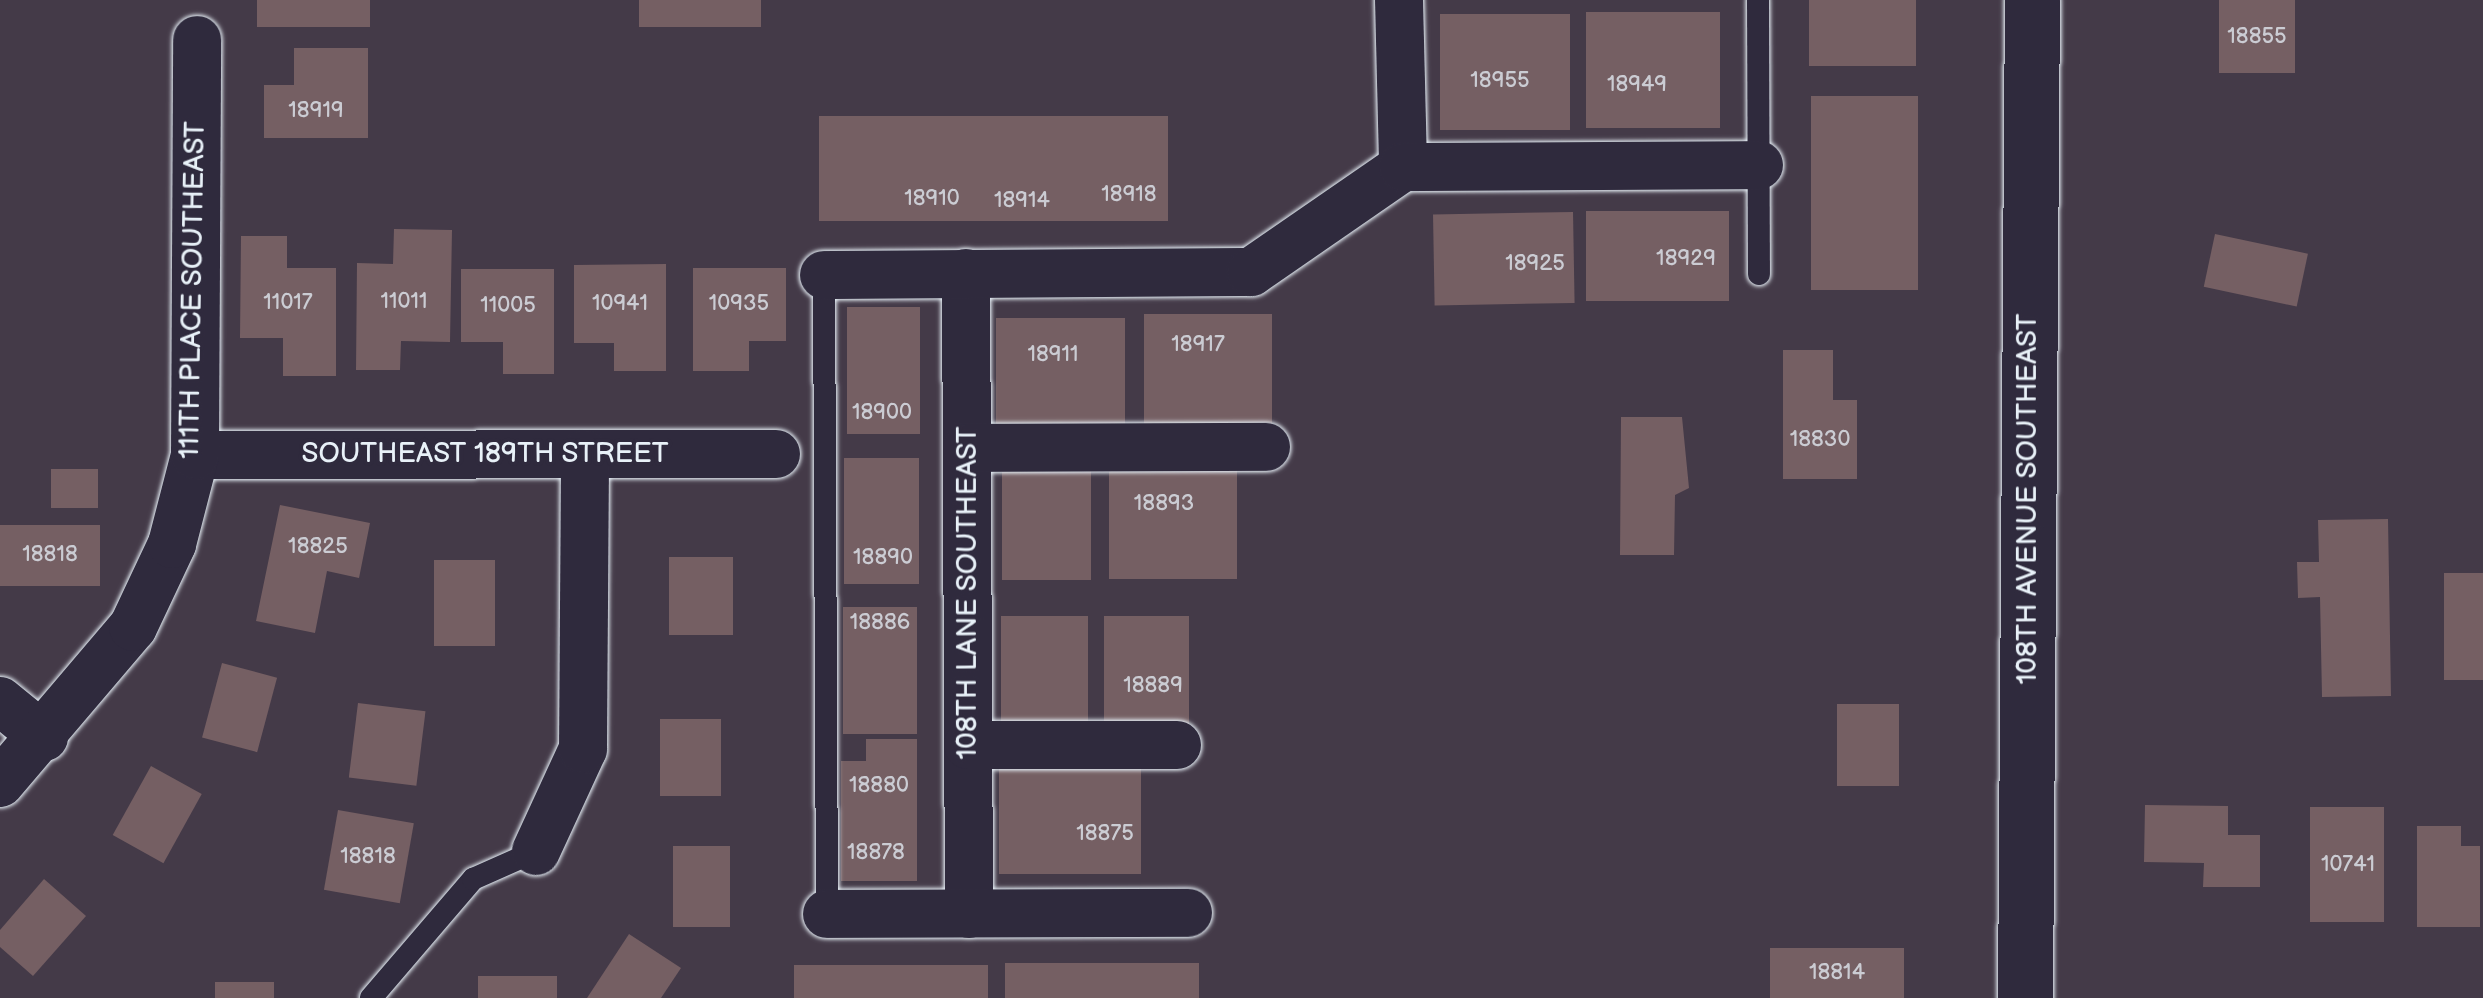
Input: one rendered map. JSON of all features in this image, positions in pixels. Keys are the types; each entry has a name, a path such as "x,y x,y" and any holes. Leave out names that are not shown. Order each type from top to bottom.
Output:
{"main road":[{"name":"108TH AVENUE SOUTHEAST","path":"2025,998 2032,0"}],"street":[{"path":"1399,0 1403,167"},
{"name":"111TH PLACE SOUTHEAST","path":"0,783 44,737 133,626 172,544 195,455 196,40"},
{"path":"824,275 1250,272 1403,167 1759,165"},
{"name":"108TH LANE SOUTHEAST","path":"966,273 969,914"},
{"path":"967,448 1266,447"},
{"path":"536,851 583,749 585,454"},
{"name":"SOUTHEAST 189TH STREET","path":"195,455 776,454"},
{"path":"0,701 44,737"},
{"path":"968,746 1177,745"},
{"path":"827,914 1188,913"}],"lane":[{"path":"1758,0 1759,274"},
{"path":"824,275 827,914"},
{"path":"371,998 474,880 536,851"}],"building":[{"path":"257,0 370,0 370,27 257,27"},
{"path":"639,0 761,0 761,27 639,27"},
{"path":"1809,0 1916,0 1916,66 1809,66"},
{"path":"2219,0 2295,0 2295,73 2219,73"},
{"path":"1586,12 1720,12 1720,128 1586,128"},
{"path":"1440,14 1570,14 1570,130 1440,130"},
{"path":"294,48 368,48 368,138 264,138 264,85 294,85"},
{"path":"1811,96 1918,96 1918,290 1811,290"},
{"path":"819,116 1168,116 1168,221 819,221"},
{"path":"1586,211 1729,211 1729,301 1586,301"},
{"path":"1573,212 1575,303 1435,305 1433,214"},
{"path":"394,229 452,230 450,342 401,341 400,370 356,370 357,263 393,264"},
{"path":"2215,234 2308,254 2297,307 2204,287"},
{"path":"241,236 287,236 287,268 336,268 336,376 283,376 283,338 240,338"},
{"path":"666,264 666,371 614,371 614,343 574,343 574,265"},
{"path":"693,268 786,268 786,341 749,341 749,371 693,371"},
{"path":"461,269 554,269 554,374 503,374 503,342 461,342"},
{"path":"847,307 920,307 920,434 847,434"},
{"path":"1144,314 1272,314 1272,430 1144,430"},
{"path":"996,318 1125,318 1125,430 996,430"},
{"path":"1783,350 1833,350 1833,400 1857,400 1857,479 1783,479"},
{"path":"1621,417 1682,417 1689,488 1675,495 1674,555 1620,555"},
{"path":"844,458 919,458 919,584 844,584"},
{"path":"1109,463 1237,463 1237,579 1109,579"},
{"path":"1002,465 1091,465 1091,580 1002,580"},
{"path":"51,469 98,469 98,508 51,508"},
{"path":"280,505 370,523 359,578 327,571 315,633 256,621"},
{"path":"2388,519 2391,696 2322,697 2320,597 2298,598 2297,562 2319,562 2318,520"},
{"path":"0,525 100,525 100,586 0,586"},
{"path":"669,557 733,557 733,635 669,635"},
{"path":"434,560 495,560 495,646 434,646"},
{"path":"2444,573 2483,573 2483,680 2444,680"},
{"path":"843,607 917,607 917,734 843,734"},
{"path":"1001,616 1088,616 1088,732 1001,732"},
{"path":"1104,616 1189,616 1189,730 1104,730"},
{"path":"222,663 277,678 257,752 202,737"},
{"path":"358,703 425,711 416,786 349,777"},
{"path":"1837,704 1899,704 1899,786 1837,786"},
{"path":"660,719 721,719 721,796 660,796"},
{"path":"866,739 917,739 917,881 841,881 841,761 866,761"},
{"path":"151,766 202,794 163,863 113,835"},
{"path":"999,767 1141,767 1141,874 999,874"},
{"path":"2145,805 2228,806 2228,835 2260,835 2260,887 2203,887 2204,863 2144,862"},
{"path":"2310,807 2384,807 2384,922 2310,922"},
{"path":"338,810 414,823 400,903 324,890"},
{"path":"2417,826 2461,826 2461,846 2480,846 2480,927 2417,927"},
{"path":"673,846 730,846 730,927 673,927"},
{"path":"44,879 86,916 33,976 0,947 0,930"},
{"path":"629,934 681,968 661,998 587,998"},
{"path":"1770,948 1904,948 1904,998 1770,998"},
{"path":"1005,963 1199,963 1199,998 1005,998"},
{"path":"794,965 988,965 988,998 794,998"},
{"path":"478,976 557,976 557,998 478,998"},
{"path":"215,982 274,982 274,998 215,998"}]}
